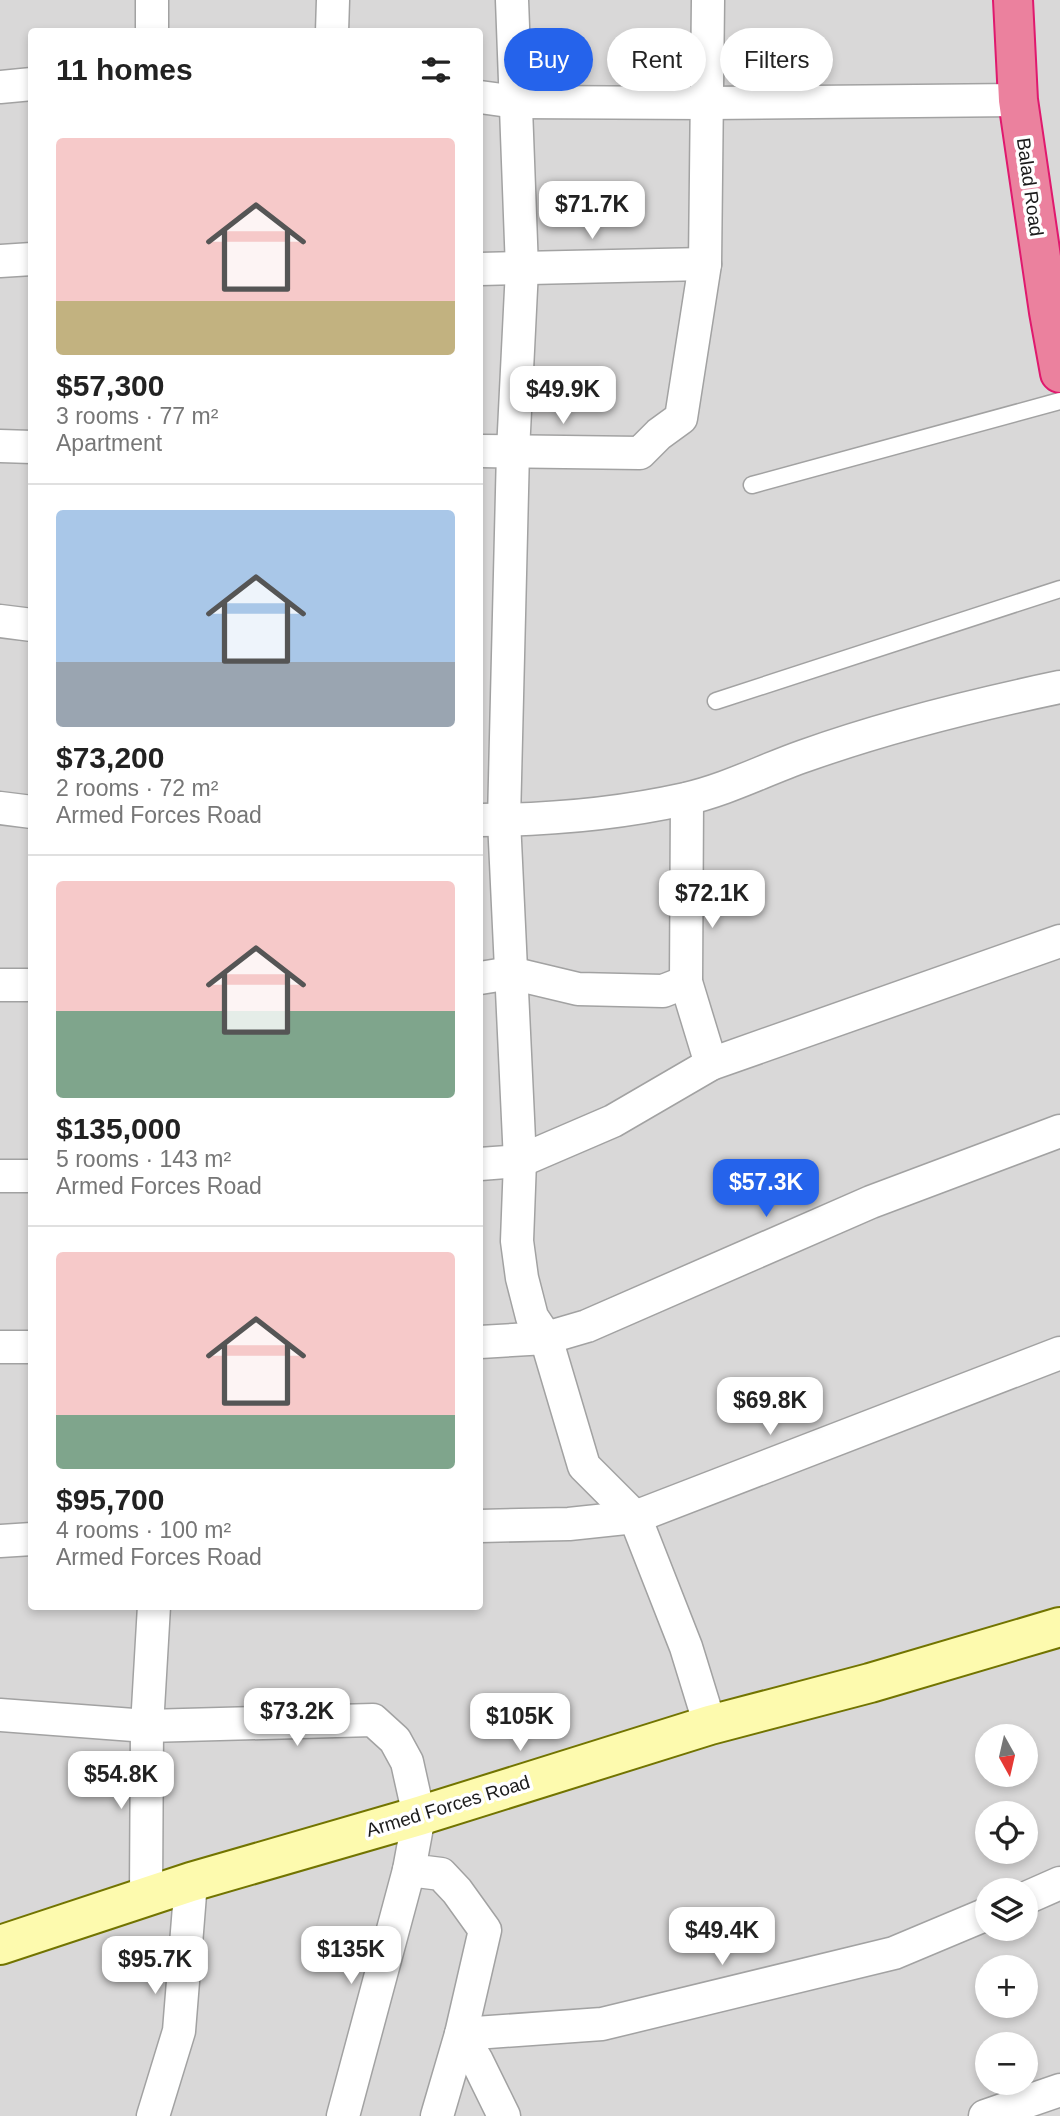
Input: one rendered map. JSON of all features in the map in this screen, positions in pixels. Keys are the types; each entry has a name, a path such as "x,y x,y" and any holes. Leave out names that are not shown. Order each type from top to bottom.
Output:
{"highway":[{"name":"Balad Road","path":"1013,0 1018,100 1060,373"}],"street":[{"path":"152,0 152,28"},
{"path":"332,28 333,0"},
{"path":"512,0 522,269 492,820 511,973 520,1161 517,1241 532,1317 546,1338 584,1466 635,1517 686,1647 710,1725"},
{"path":"483,451 640,453 659,434 681,418 705,264 708,0"},
{"path":"0,87 28,84"},
{"path":"483,97 516,102 707,103 1018,100"},
{"path":"0,261 28,259"},
{"path":"483,269 705,264"},
{"path":"0,446 28,447"},
{"path":"0,621 28,624"},
{"path":"492,820 592,816 687,799 804,756 955,709 1060,687"},
{"path":"687,799 686,982 711,1064"},
{"path":"0,808 28,812"},
{"path":"483,1164 520,1161 613,1121 711,1064 1060,941"},
{"path":"483,978 511,973 578,989 663,991 686,982"},
{"path":"0,985 28,985"},
{"path":"483,1342 546,1338 587,1326 871,1202 1060,1131"},
{"path":"0,1176 28,1176"},
{"path":"0,1347 28,1347"},
{"path":"483,1526 569,1524 635,1517 1060,1353"},
{"path":"0,1541 28,1539"},
{"path":"146,1896 147,1726 154,1610"},
{"name":"Armed Forces Road","path":"0,1945 191,1882 419,1816 710,1725 870,1683 1060,1627"},
{"path":"0,1715 147,1726 373,1720 395,1740 407,1762 419,1816 408,1870 343,2116"},
{"path":"408,1870 441,1874 485,1930 461,2035 437,2116"},
{"path":"153,2116 179,2031 191,1882"},
{"path":"1038,1893 1060,1883"},
{"path":"461,2035 602,2024 894,1953 975,1919"},
{"path":"461,2035 477,2061 503,2116"},
{"path":"985,2116 1060,2090"}],"lane":[{"path":"752,485 1060,401"},
{"path":"716,701 1060,589"}],"shaded area":[{"path":"0,0 1060,0 1060,2116 0,2116"}]}
